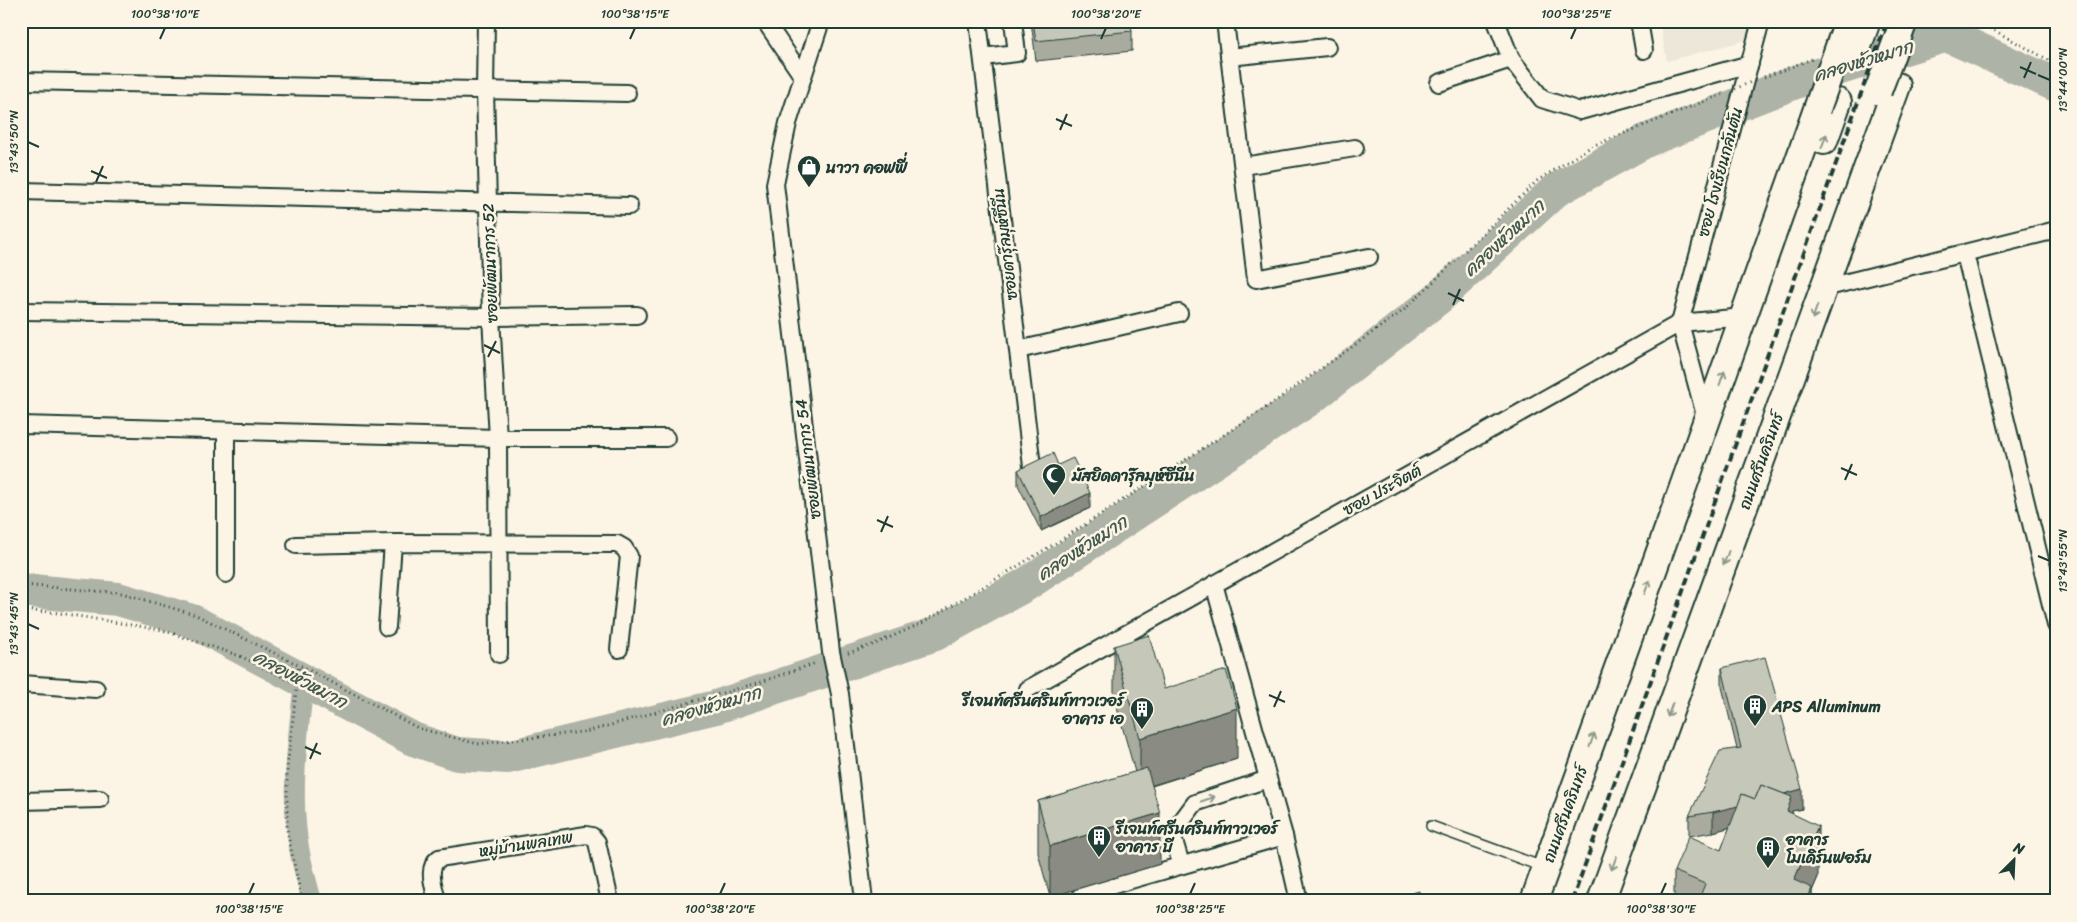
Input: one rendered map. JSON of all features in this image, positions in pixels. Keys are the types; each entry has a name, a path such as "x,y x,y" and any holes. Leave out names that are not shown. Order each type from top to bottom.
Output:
{"main road":[{"name":"ถนนศรีนครินทร์","path":"1534,901 1707,421 1768,245 1827,106 1848,21"},
{"path":"1827,106 1868,21"},
{"path":"1888,88 1904,21"},
{"name":"ถนนศรีนครินทร์","path":"1601,901 1827,278 1888,88 1921,21"}],"street":[{"name":"ซอยพัฒนาการ 52","path":"486,21 485,90 491,316 498,438 499,654"},
{"path":"766,21 803,77"},
{"name":"ซอยพัฒนาการ 54","path":"821,21 788,123 775,184 831,656 840,694 864,901"},
{"name":"ซอยดารุ๊ลมุห์ซีนีน","path":"978,21 1032,466"},
{"path":"983,57 1017,53 1013,21"},
{"path":"1225,21 1256,279 1369,257"},
{"path":"1496,21 1510,59 1542,100 1580,111 1750,64"},
{"path":"1639,21 1644,50"},
{"name":"ซอย โรงเรียนกลันตัน","path":"1680,322 1761,21"},
{"path":"1229,57 1327,47"},
{"path":"1438,84 1510,59"},
{"path":"21,81 627,93"},
{"path":"1243,166 1356,148"},
{"path":"21,191 629,206"},
{"path":"1827,278 1964,254 2056,230"},
{"path":"1964,254 2056,625"},
{"path":"21,311 491,316 637,315"},
{"path":"1018,350 1179,313"},
{"name":"ซอย ประจิตต์","path":"1028,689 1680,322 1744,317"},
{"path":"1680,322 1707,421"},
{"path":"21,424 498,438 666,438"},
{"path":"226,431 226,574"},
{"path":"387,627 393,543"},
{"path":"296,546 393,543 617,544 624,548 629,556 619,649"},
{"path":"1214,584 1284,836 1299,901"},
{"path":"21,684 96,689"},
{"path":"1181,864 1172,834 1195,803 1268,779"},
{"path":"21,801 100,799"},
{"name":"หมู่บ้านพลเทพ","path":"437,901 431,868 433,863 439,858 586,835 592,836 597,842 610,901"},
{"path":"1082,894 1181,864 1284,836"}],"lane":[{"path":"1431,826 1546,868"}],"path":[{"path":"1977,21 2056,64"},
{"path":"21,586 122,593 196,615 299,665 418,728 478,744 590,731 761,682 831,656 875,644 920,624 984,588 1061,540 1268,407 1404,310 1537,181 1592,146 1820,56"},
{"path":"21,610 162,630 240,656 297,684"},
{"path":"299,665 287,769 287,830 302,901"}],"shaded area":[{"path":"1659,21 1752,21 1747,40 1667,61"}],"building":[{"path":"1033,21 1130,21 1132,31 1036,41"},
{"name":"มัสยิดดารุ๊ลมุห์ซีนีน","path":"1053,453 1058,465 1073,458 1090,493 1041,517 1018,470"},
{"path":"1149,635 1164,689 1226,670 1237,708 1140,738 1114,646"},
{"name":"APS Alluminum","path":"1765,657 1802,789 1784,794 1761,785 1755,799 1742,794 1738,806 1689,816 1720,751 1741,748 1722,668"},
{"path":"1147,768 1160,813 1050,846 1038,801"},
{"path":"1761,785 1792,797 1787,811 1818,826 1794,880 1812,888 1807,901 1698,901 1705,884 1674,871 1689,836 1721,850 1742,794 1755,799"},
{"path":"1419,891 1422,901 1384,901"}],"waterway":[{"name":"คลองหัวหมาก","path":"21,590 118,599 192,621 413,739 457,754 508,757 716,707 935,634 1025,585 1311,398 1437,299 1556,190 1645,141 1801,80 1947,35 2056,85"},
{"path":"304,682 299,724 295,810 300,853 312,901"}],"railway":[{"path":"1572,901 1887,21"}],"place":[{"name":"นาวา คอฟฟี่","path":"809,188"},
{"name":"มัสยิดดารุ๊ลมุห์ซีนีน","path":"1054,496"},
{"name":"APS Alluminum","path":"1755,727"},
{"name":"รีเจนท์ศรีนศรินท์ทาวเวอร์ อาคาร เอ","path":"1142,730"},
{"name":"รีเจนท์ศรีนศรินท์ทาวเวอร์ อาคาร บี","path":"1099,858"},
{"name":"อาคาร โมเดิร์นฟอร์ม","path":"1768,869"}]}
